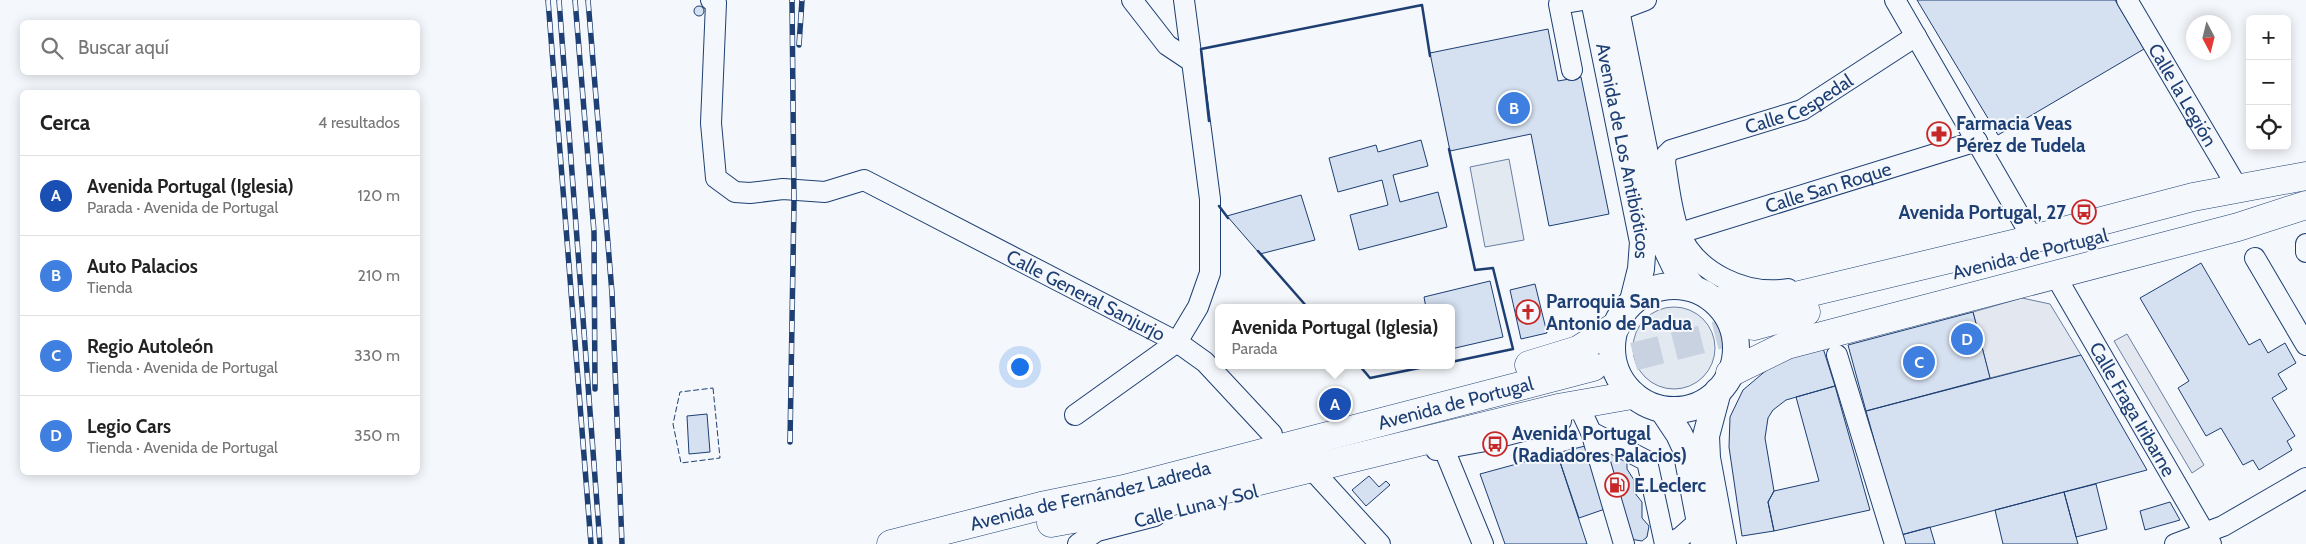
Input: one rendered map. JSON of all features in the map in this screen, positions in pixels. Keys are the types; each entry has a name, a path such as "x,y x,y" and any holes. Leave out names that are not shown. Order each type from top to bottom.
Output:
{"highway":[{"path":"1717,301 1747,305 1762,304 2021,242 2194,197 2306,176"},
{"name":"Avenida de Portugal","path":"2306,183 1755,332 2306,198"},
{"path":"1724,382 1787,345 2238,226 2306,205"},
{"path":"1046,515 1134,474 1294,453 1339,418 1557,358 1590,344 1616,326"},
{"name":"Avenida de Portugal","path":"1294,453 1594,373"},
{"path":"1046,515 1190,498 1380,450 1581,403 1646,403"},
{"name":"Avenida de Fernández Ladreda","path":"891,544 1046,515 1106,506 1294,453"},
{"name":"Avenida de Fernández Ladreda","path":"970,544 1046,515"}],"main road":[{"name":"Avenida de Los Antibióticos","path":"1608,4 1662,239 1675,266 1693,288"},
{"name":"Avenida de Los Antibióticos","path":"1608,4 1643,242 1641,269 1633,301"},
{"path":"1702,532 1686,449 1679,434 1646,403 1624,386 1615,367 1613,340 1616,326 1633,301 1646,292 1661,286 1678,285 1693,288 1717,301 1727,314 1734,335 1735,358 1724,382 1706,436 1706,458 1723,544"},
{"path":"1646,403 1679,410 1695,406 1724,382"}],"street":[{"name":"Calle General Sanjurjo","path":"711,0 716,3 711,123 716,178 735,192 783,189 825,192 864,180 1177,342 1205,362 1380,544"},
{"path":"1132,0 1167,45 1191,61"},
{"path":"1075,415 1177,342 1198,307 1210,273 1210,198 1184,0"},
{"path":"1572,70 1559,4 1584,0"},
{"path":"1608,4 1646,0"},
{"path":"1680,233 1698,259 1712,271 1727,280 1762,290 1799,288 1986,241 2021,242 1977,141 1895,0"},
{"name":"Calle la Legión","path":"2127,0 2239,190"},
{"name":"Calle Cespedal","path":"1680,233 1665,163 1666,155 1671,150 1802,110 1916,36"},
{"name":"Calle San Roque","path":"1680,233 1977,141"},
{"path":"2306,244 2306,252"},
{"path":"2255,258 2306,345"},
{"name":"Calle Fraga Iribarne","path":"2055,275 2208,539"},
{"path":"1837,355 1895,544"},
{"name":"Calle Luna y Sol","path":"1078,544 1097,531 1294,453 1415,455 1587,424 1628,405 1646,403"},
{"path":"1587,424 1624,544"},
{"path":"1587,424 1647,461 1667,544 1681,537 1702,532"},
{"path":"1444,449 1483,544"},
{"path":"1380,450 1415,455"},
{"path":"2175,544 2208,539 2306,478"}],"shaded area":[{"path":"1509,159 1524,240 1485,247 1470,167"},
{"path":"2022,298 2050,304 2081,355 1990,378 1973,312"},
{"path":"1666,307 1682,307 1697,314 1708,325 1715,340 1712,364 1703,377 1682,389 1666,389 1651,382 1640,371 1633,356 1633,340 1640,325 1651,314"},
{"path":"2127,334 2204,465 2192,473 2114,341"}],"building":[{"path":"1917,0 2115,0 2144,49 1998,135"},
{"path":"697,6 701,6 704,11 703,15 697,16 694,13 694,9"},
{"path":"1548,29 1558,81 1581,77 1609,214 1549,226 1531,134 1450,151 1430,53"},
{"path":"1421,140 1428,166 1393,175 1400,202 1438,192 1447,227 1359,250 1350,215 1388,205 1382,180 1338,192 1329,158 1376,145 1378,152"},
{"path":"1301,195 1315,240 1260,254 1227,216"},
{"path":"2201,263 2249,345 2260,339 2268,353 2285,343 2296,363 2278,374 2287,389 2272,398 2295,436 2287,441 2292,450 2259,470 2253,460 2243,465 2221,428 2206,436 2178,388 2189,381 2140,298"},
{"path":"1490,281 1503,337 1455,348 1455,304 1425,304 1424,297"},
{"name":"Parroquia San Antonio de Padua","path":"1535,284 1547,333 1521,339 1510,290"},
{"path":"1973,312 1990,378 1866,411 1848,345"},
{"path":"1823,348 1835,386 1786,400 1773,410 1768,418 1765,438 1774,491 1768,502 1774,531 1742,536 1729,447 1730,417 1743,390 1769,368 1793,357"},
{"path":"2081,355 2147,470 1901,535 1866,411"},
{"path":"1835,386 1870,510 1774,531 1768,502 1774,491 1819,481 1796,397"},
{"path":"707,414 710,452 689,454 687,416"},
{"path":"1585,446 1605,509 1579,518 1557,453"},
{"path":"1610,452 1627,459 1627,469 1634,480 1634,492 1642,502 1642,518 1649,526 1647,537 1642,541 1630,539 1607,455"},
{"path":"1557,453 1587,544 1505,544 1480,474"},
{"path":"1369,476 1379,487 1386,481 1390,485 1366,506 1352,490"},
{"path":"2096,484 2107,529 2076,537 2064,492"},
{"path":"2064,492 2078,544 2003,544 1995,510"},
{"path":"2170,502 2180,520 2145,530 2140,511"},
{"path":"1930,527 1935,544 1904,544 1901,535"}],"tunnel":[{"path":"1593,367 1754,326"}],"railway":[{"path":"548,0 591,544"},
{"path":"559,0 600,544"},
{"path":"575,0 594,232 595,389"},
{"path":"588,0 612,293 622,544"},
{"path":"790,442 794,201 792,0"},
{"path":"799,45 802,0"}],"fence":[{"path":"713,388 720,458 681,463 673,424 680,392 713,388"}],"wall":[{"path":"1209,121 1201,49 1422,5 1430,56"},
{"path":"1449,149 1475,270 1493,268 1513,349 1455,361"},
{"path":"1219,206 1228,218"},
{"path":"1258,251 1304,304"},
{"path":"1362,369 1370,378 1414,369"}],"place":[{"name":"Auto Palacios","path":"1514,108"},
{"name":"Farmacia Veas Pérez de Tudela","path":"1939,134"},
{"name":"Avenida Portugal, 27","path":"2084,212"},
{"name":"Parroquia San Antonio de Padua","path":"1528,312"},
{"name":"Legio Cars","path":"1967,339"},
{"name":"Regio Autoleón","path":"1919,362"},
{"name":"Avenida Portugal (Iglesia)","path":"1335,404"},
{"name":"Avenida Portugal (Radiadores Palacios)","path":"1495,444"},
{"name":"E.Leclerc","path":"1617,485"}]}
